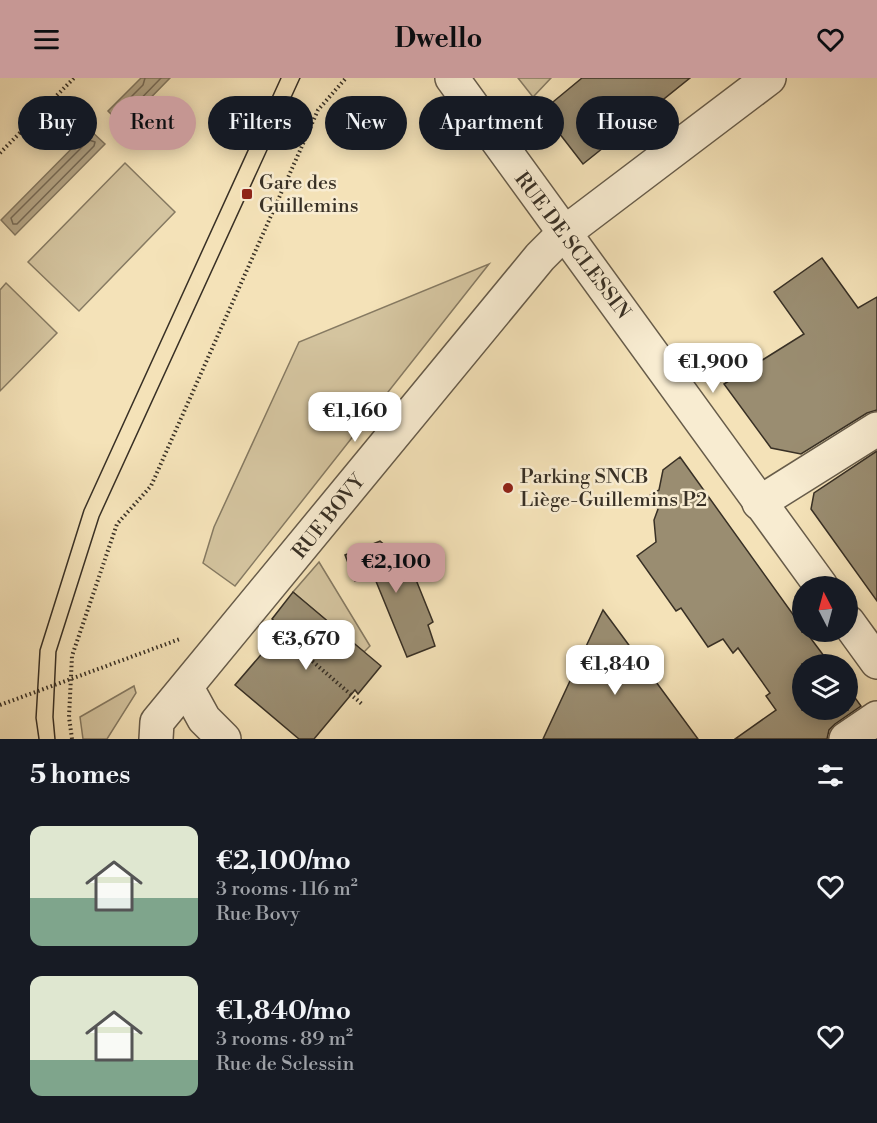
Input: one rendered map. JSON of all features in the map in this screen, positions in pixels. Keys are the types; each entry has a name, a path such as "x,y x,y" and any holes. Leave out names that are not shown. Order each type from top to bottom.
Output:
{"street":[{"name":"RUE DE SCLESSIN","path":"452,78 563,234 592,268 814,576"},
{"name":"RUE BOVY","path":"156,739 157,722 533,267 563,234 769,78"},
{"path":"759,503 877,429"},
{"path":"858,636 877,662"},
{"path":"187,688 204,720 224,739"},
{"path":"846,739 877,718"}],"path":[{"path":"0,153 74,78"},
{"path":"72,739 69,717 72,656 117,524 151,486 318,110 346,78"},
{"path":"0,705 104,667"}],"shaded area":[{"path":"518,78 551,78 534,96"},
{"path":"125,163 175,212 79,311 28,262"},
{"path":"489,264 235,586 203,563 214,527 299,342"},
{"path":"6,283 57,333 0,391 0,290"},
{"path":"319,562 370,646 364,652 293,592"},
{"path":"134,686 136,693 107,739 83,739 80,717"}],"water":[{"path":"141,78 170,78 152,96 123,96"},
{"path":"97,137 105,144 15,235 1,220 70,150 97,150"}],"building":[{"path":"582,78 690,78 668,96 576,96 576,150 600,150 583,164 564,139 564,96 560,96"},
{"path":"822,258 858,308 877,297 877,410 867,413 801,454 771,448 724,384 804,334 774,292"},
{"path":"877,451 877,601 811,509 814,493"},
{"path":"680,457 792,613 792,642 814,642 822,654 792,654 792,720 841,720 829,730 827,739 735,739 776,710 766,696 770,693 738,648 733,653 723,639 708,647 681,608 676,611 637,556 656,542 654,520 658,509 649,496 659,490 663,470"},
{"path":"380,541 400,558 406,555 433,622 428,625 435,646 407,657 373,574 355,581 345,555"},
{"path":"293,592 381,666 358,694 355,690 314,739 299,739 235,685 283,629 272,619"},
{"path":"603,610 648,671 698,739 543,739"}],"tram line":[{"path":"39,739 36,718 40,650 84,510 281,78"},
{"path":"55,739 53,717 56,652 99,517 300,78"}],"place":[{"name":"Gare des Guillemins","path":"247,194"},
{"name":"Parking SNCB Liège-Guillemins P2","path":"508,488"}]}
